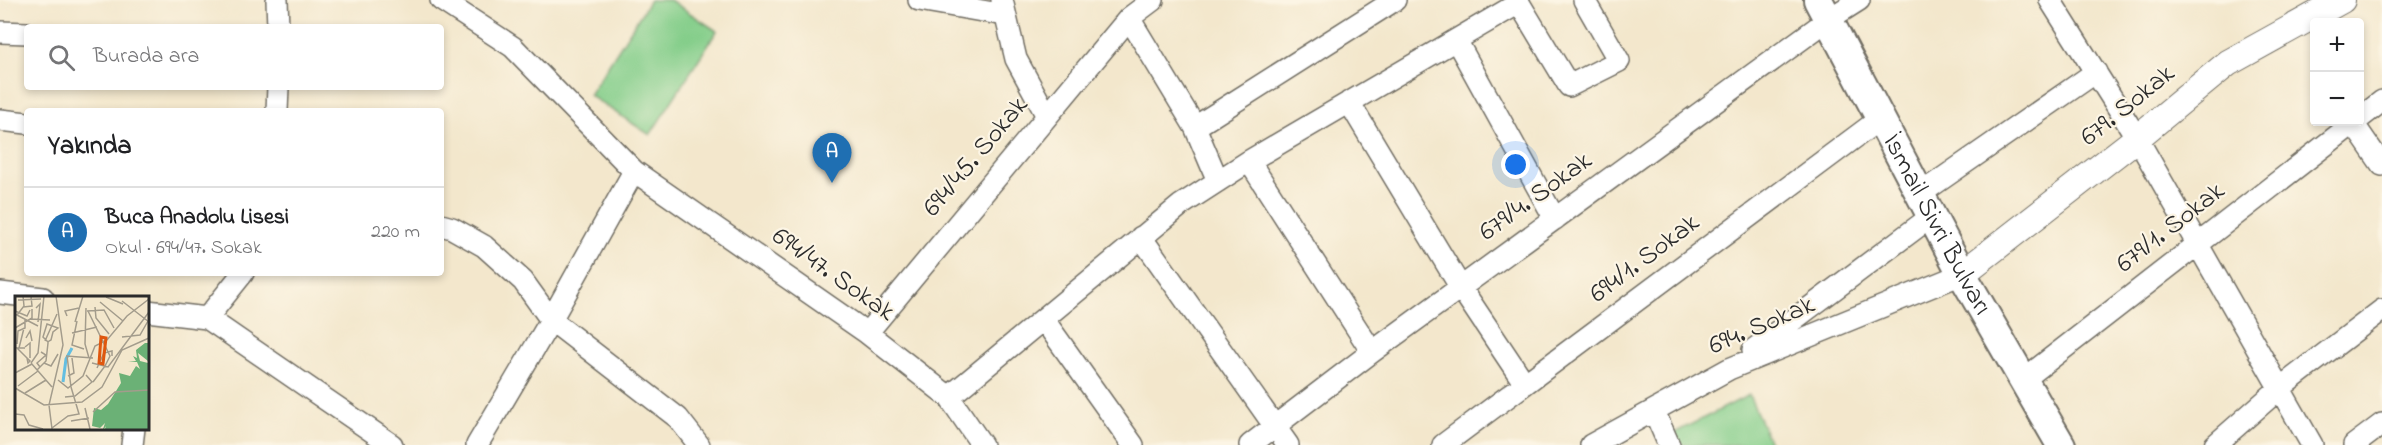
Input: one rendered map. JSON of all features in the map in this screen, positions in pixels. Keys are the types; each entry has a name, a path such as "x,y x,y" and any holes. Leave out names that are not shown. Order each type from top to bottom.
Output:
{"main road":[{"name":"İsmail Sivri Bulvarı","path":"1824,9 1962,274 2061,445"}],"street":[{"path":"277,0 278,24"},
{"name":"694/47. Sokak","path":"441,0 513,47 634,171 867,333 949,397 982,445"},
{"path":"920,0 1003,8 1016,60 1047,116"},
{"name":"694/45. Sokak","path":"867,333 1129,18 1153,0"},
{"path":"1195,127 1395,0"},
{"path":"949,397 1181,206 1249,161 1519,3 1569,86 1619,61 1584,0"},
{"name":"679/4. Sokak","path":"1250,445 1372,352 1555,219 1824,9 1859,0"},
{"path":"2050,0 2137,138 2312,445"},
{"name":"679. Sokak","path":"1962,274 2137,138 2228,63 2338,1"},
{"path":"1129,18 1195,127 1218,181"},
{"path":"0,32 24,33"},
{"path":"1456,40 1555,219"},
{"path":"1729,369 1926,205 2096,72"},
{"path":"277,108 278,90"},
{"name":"679/1. Sokak","path":"2364,115 2382,101"},
{"path":"1349,102 1461,288 1524,384"},
{"name":"694/1. Sokak","path":"1443,445 1881,118"},
{"path":"0,120 24,123"},
{"name":"679/1. Sokak","path":"2023,380 2349,126"},
{"path":"2359,126 2382,165"},
{"path":"1249,161 1372,352"},
{"path":"477,445 551,320 634,171"},
{"path":"444,226 484,246 523,281 551,320 678,418 699,445"},
{"path":"1141,237 1288,445"},
{"name":"694. Sokak","path":"1591,445 1729,369 1962,274"},
{"path":"207,318 241,276"},
{"path":"0,293 26,296"},
{"path":"2215,445 2280,388 2382,310"},
{"path":"148,313 207,318 392,445"},
{"path":"1044,320 1133,445"},
{"path":"1654,411 1669,445"},
{"path":"2354,445 2382,424"},
{"path":"132,445 134,430"}],"green space":[{"path":"650,0 670,0 717,31 650,135 589,95"},
{"path":"1749,395 1771,445 1677,445 1672,434"}],"place":[{"name":"Buca Anadolu Lisesi","path":"832,183"}]}
